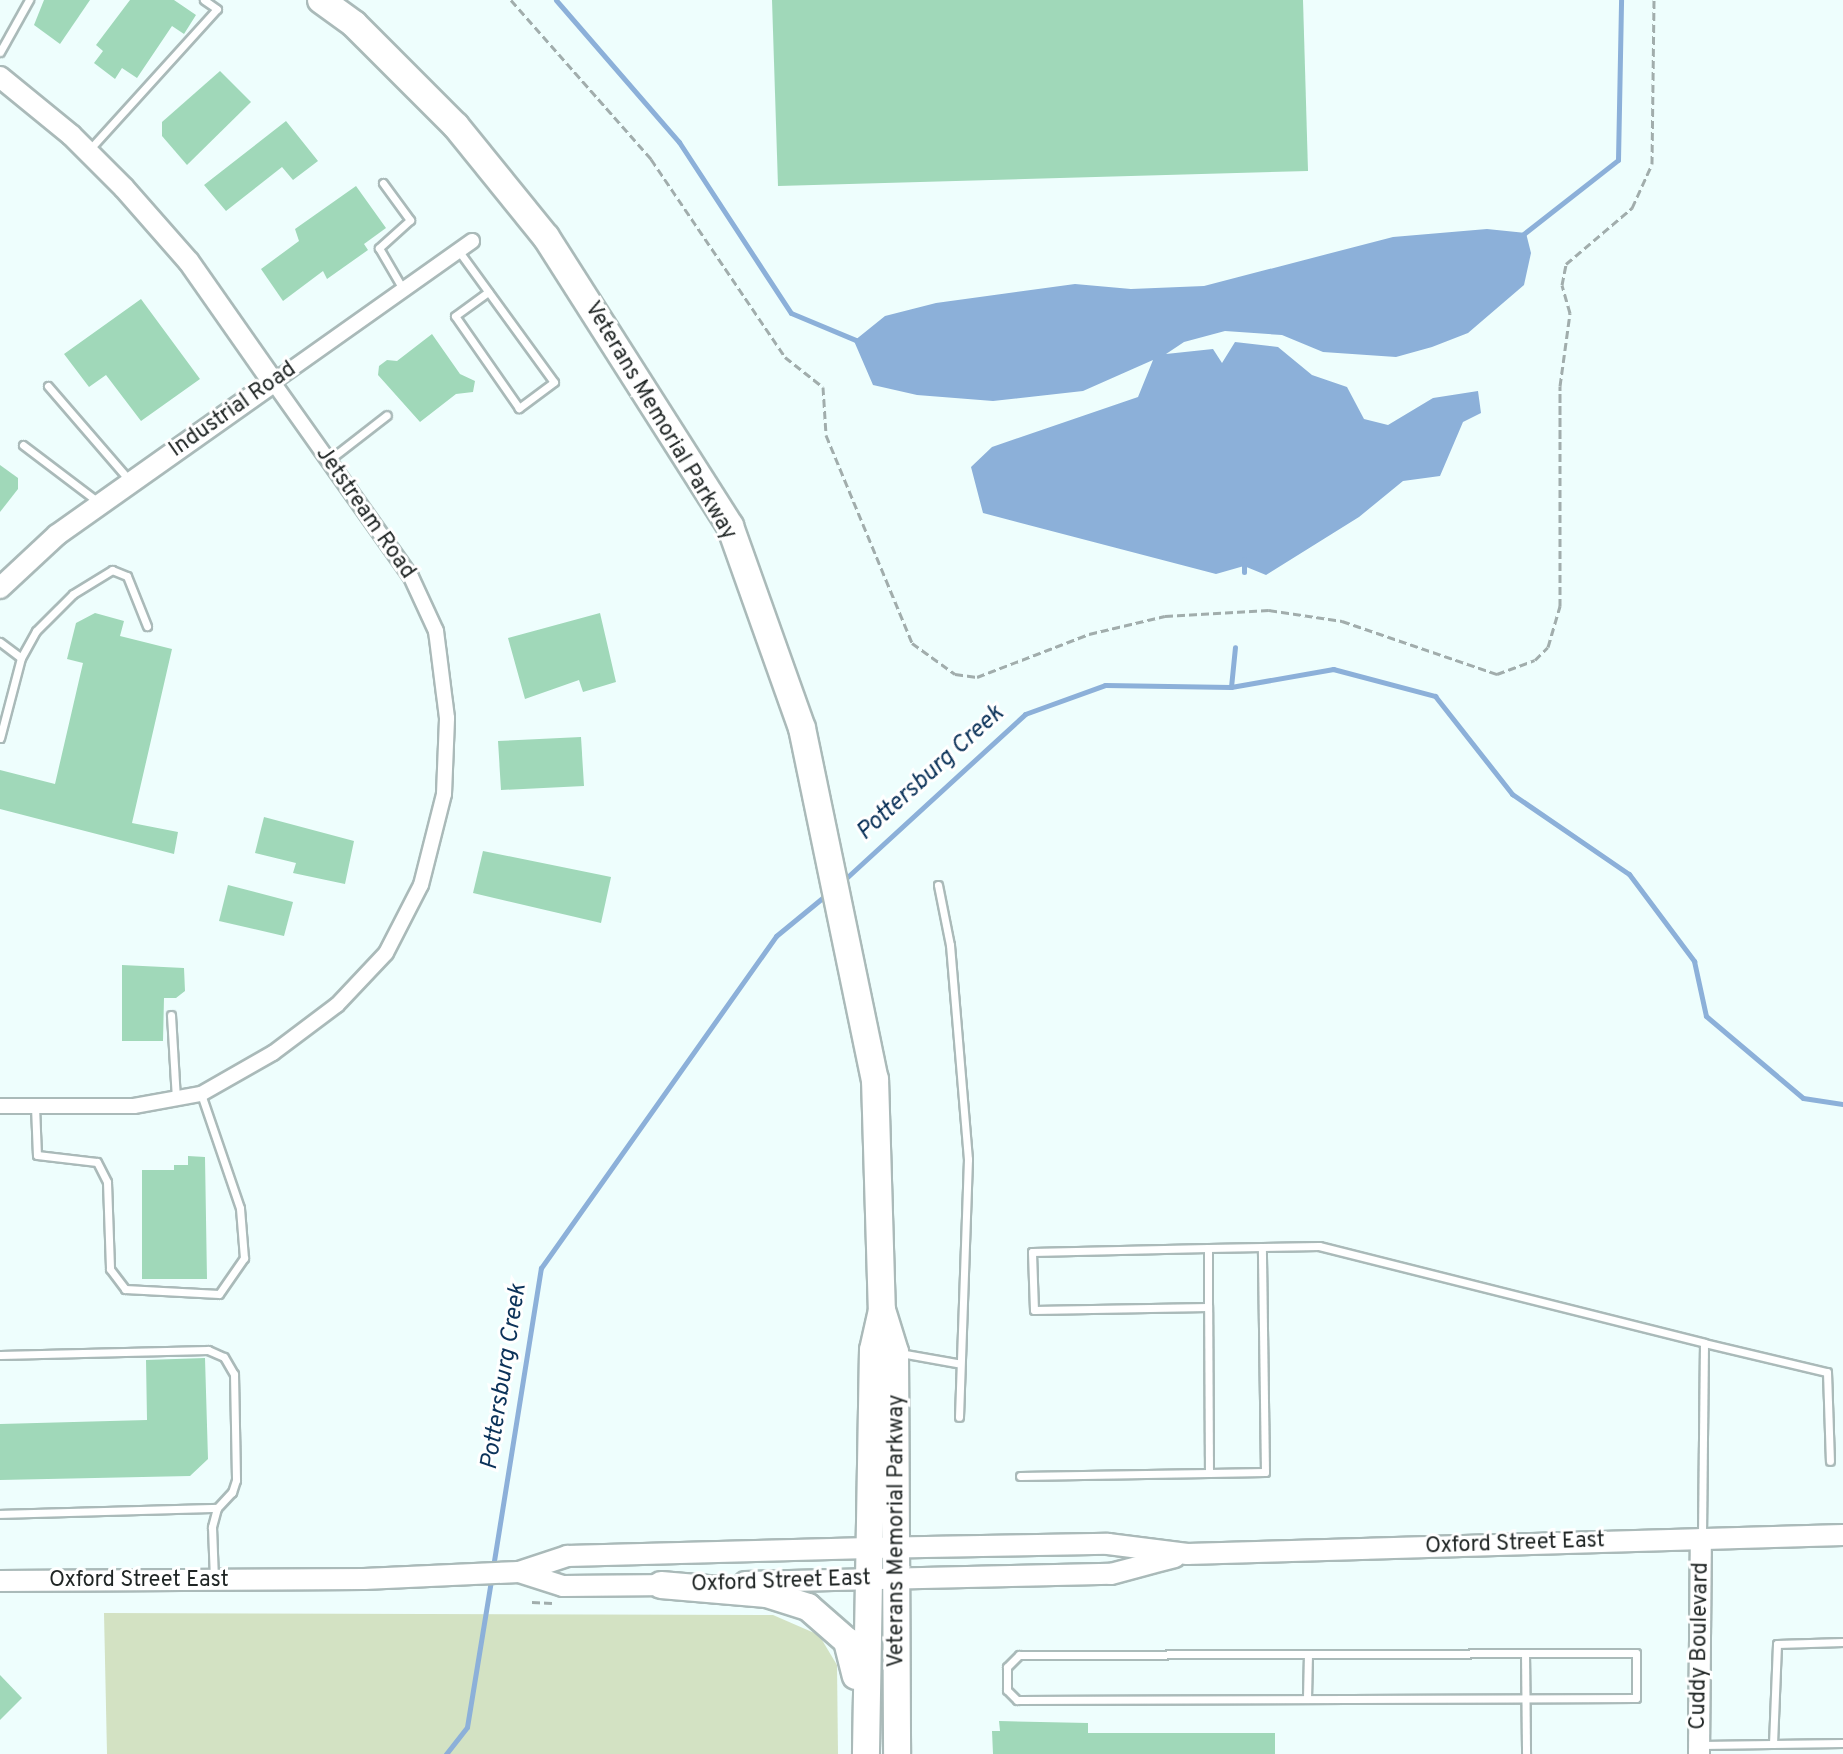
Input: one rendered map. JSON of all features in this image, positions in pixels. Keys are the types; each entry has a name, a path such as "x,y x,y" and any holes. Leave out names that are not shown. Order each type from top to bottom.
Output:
{"highway":[{"name":"Veterans Memorial Parkway","path":"321,0 354,24 456,126 546,237 730,526 802,728 831,853 875,1079 882,1310 873,1350 866,1578 866,1754"},
{"name":"Veterans Memorial Parkway","path":"882,1310 895,1352 899,1580 897,1754"},
{"path":"661,1585 767,1594 808,1607 847,1641 866,1719"}],"main road":[{"name":"Jetstream Road","path":"0,77 88,151 189,262 273,382"},
{"name":"Industrial Road","path":"0,588 57,535 273,382"},
{"name":"Oxford Street East","path":"0,1581 214,1580 519,1572 567,1556 898,1547 1108,1544 1187,1554 1843,1535"},
{"name":"Cuddy Boulevard","path":"1699,1750 1701,1539"},
{"name":"Oxford Street East","path":"519,1572 563,1586 866,1578 899,1580 1111,1574 1187,1554"}],"street":[{"name":"Industrial Road","path":"273,382 472,241"},
{"name":"Jetstream Road","path":"0,1106 134,1106 201,1094 273,1053 337,1005 386,953 421,885 444,794 447,718 436,631 411,577 273,382"}],"lane":[{"path":"0,52 29,0"},
{"path":"88,151 217,9 204,0"},
{"path":"383,183 410,220 379,248 403,289"},
{"path":"458,250 554,382 519,408 455,316 488,292"},
{"path":"48,386 131,483"},
{"path":"329,460 387,415"},
{"path":"23,445 101,504"},
{"path":"0,738 21,658 36,631 73,594 112,570 127,576 147,626"},
{"path":"0,642 21,658"},
{"path":"938,885 950,945 968,1159 957,1363 959,1417"},
{"path":"171,1015 176,1098"},
{"path":"35,1106 37,1155 97,1162 107,1182 110,1269 125,1289 219,1294 244,1258 241,1221 201,1094"},
{"path":"1208,1307 1034,1310 1032,1252 1319,1246 1827,1372 1830,1461"},
{"path":"1020,1476 1265,1472 1262,1247"},
{"path":"1208,1248 1209,1473"},
{"path":"1701,1539 1704,1343"},
{"path":"0,1355 208,1350 224,1357 234,1374 236,1480 232,1492 217,1508 212,1527 214,1580"},
{"path":"895,1352 957,1363"},
{"path":"0,1514 217,1508"},
{"path":"1773,1744 1777,1644 1843,1642"},
{"path":"1525,1653 1526,1754"},
{"path":"1525,1653 1636,1653 1636,1698 1017,1700 1007,1690 1007,1667 1019,1655 1525,1653"},
{"path":"1307,1698 1308,1654"},
{"path":"1699,1750 1843,1743"}],"path":[{"path":"511,0 651,159 785,357 823,387 826,435 912,643 955,674 977,677 1089,634 1165,616 1269,610 1342,621 1497,674 1535,660 1548,647 1560,606 1560,386 1570,313 1562,285 1566,264 1632,208 1652,164 1654,0"},
{"path":"532,1602 561,1603"}],"green space":[{"path":"104,1613 773,1615 819,1635 837,1665 838,1754 107,1754"}],"water":[{"path":"1487,229 1526,233 1531,253 1524,285 1468,333 1396,357 1323,352 1282,335 1225,331 1184,342 1166,354 1213,349 1222,363 1235,342 1278,347 1312,375 1347,387 1364,419 1388,425 1433,398 1478,391 1481,413 1463,422 1440,476 1403,481 1359,517 1266,575 1244,566 1216,574 983,513 971,467 992,447 1138,397 1153,360 1083,391 993,401 917,395 873,385 854,341 885,316 936,303 1075,284 1131,289 1204,286 1393,237"}],"building":[{"path":"44,0 90,0 60,44 34,25"},
{"path":"130,0 174,0 196,15 184,34 172,26 137,78 122,68 115,79 94,63 103,51 96,45"},
{"path":"772,0 1303,0 1308,171 778,186"},
{"path":"220,71 251,102 187,165 162,136 162,122"},
{"path":"286,121 318,161 293,180 282,167 226,211 204,185"},
{"path":"356,186 386,228 364,244 368,250 327,279 323,271 283,301 261,269 299,241 295,229"},
{"path":"141,299 200,379 141,421 106,375 89,387 64,354"},
{"path":"432,334 460,374 475,381 473,392 456,394 420,422 378,375 379,366 387,360 397,361"},
{"path":"0,465 18,478 18,489 0,512"},
{"path":"95,613 124,621 120,636 172,649 132,823 178,832 174,854 0,809 0,770 55,784 83,663 67,659 76,623"},
{"path":"600,613 616,682 583,692 579,680 525,699 508,638"},
{"path":"581,737 584,786 501,790 498,741"},
{"path":"264,817 354,841 345,884 293,873 296,863 255,853"},
{"path":"483,851 611,877 601,923 473,893"},
{"path":"228,885 293,902 284,936 219,921"},
{"path":"122,965 184,968 185,991 176,998 164,998 163,1041 122,1041"},
{"path":"188,1156 205,1157 207,1279 142,1279 142,1170 174,1170 174,1165 188,1165"},
{"path":"205,1358 208,1459 190,1476 0,1480 0,1424 147,1420 146,1360"},
{"path":"0,1675 22,1698 0,1720"},
{"path":"999,1721 1088,1723 1088,1733 1275,1733 1275,1754 993,1754 992,1731 1000,1731"}],"waterway":[{"path":"556,0 679,142 791,313 858,341"},
{"path":"1521,236 1618,160 1621,0"},
{"path":"1244,559 1244,572"},
{"path":"1231,687 1235,647"},
{"name":"Pottersburg Creek","path":"843,881 1025,714 1105,685 1231,687 1333,669 1435,696 1512,794 1629,874 1694,961 1706,1016 1803,1098 1843,1104"},
{"name":"Pottersburg Creek","path":"493,1567 541,1268 776,936 826,895"},
{"name":"Pottersburg Creek","path":"446,1754 467,1727 491,1580"}]}
